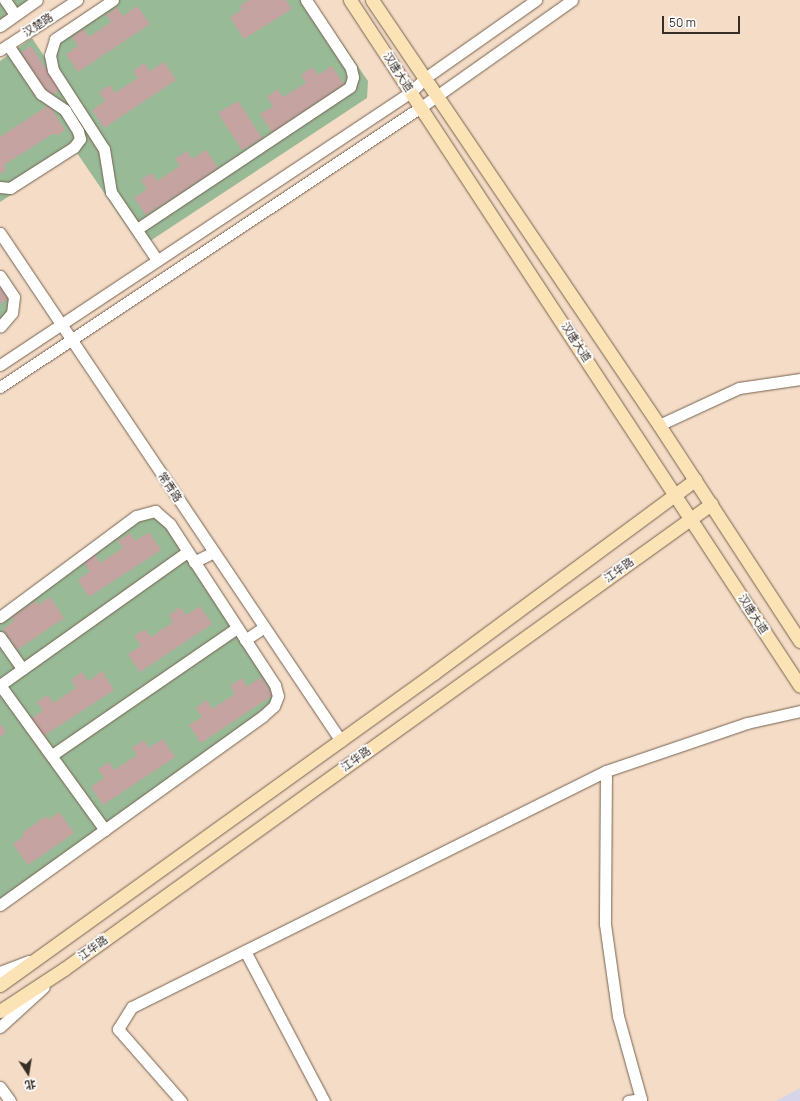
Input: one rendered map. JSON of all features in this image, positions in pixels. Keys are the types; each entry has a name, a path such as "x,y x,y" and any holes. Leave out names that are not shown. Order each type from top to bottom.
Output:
{"main road":[{"name":"汉唐大道","path":"350,0 676,494 800,686"},
{"name":"汉唐大道","path":"372,0 659,425 800,641"},
{"name":"江华路","path":"0,985 341,741 695,480"},
{"name":"江华路","path":"0,1011 64,969 710,504"}],"street":[{"path":"5,0 15,15"},
{"path":"0,26 37,0"},
{"name":"汉楚路","path":"4,47 77,0"},
{"path":"113,0 55,39 50,55 53,70 104,149 111,192 157,260"},
{"path":"136,229 350,86 353,77 351,68 306,0"},
{"path":"0,365 411,92 425,78 536,0"},
{"path":"0,387 421,107 572,0"},
{"path":"0,187 10,188 74,146 80,139 78,131 65,110 41,94 4,47"},
{"name":"常青路","path":"0,233 341,741"},
{"path":"0,276 14,297 12,313 0,326"},
{"path":"659,425 739,388 800,380"},
{"path":"0,617 136,516 155,512 170,524 274,685 278,696 274,706 0,905"},
{"path":"105,830 0,685 187,552"},
{"path":"194,562 214,552"},
{"path":"245,640 264,627"},
{"path":"52,755 237,628"},
{"path":"0,636 22,669"},
{"path":"181,1101 118,1029 132,1007 606,771 746,723 800,711"},
{"path":"606,771 606,924 618,1016 642,1100 628,1101"},
{"path":"244,951 324,1101"},
{"path":"0,972 42,956"},
{"path":"0,1027 64,969"},
{"path":"0,1087 10,1101"},
{"path":"0,1092 4,1101"}],"shaded area":[{"path":"800,1088 800,1101 776,1101"}],"green space":[{"path":"0,0 37,0 0,26"},
{"path":"113,0 312,0 368,81 367,98 141,247 77,153 0,202 0,61 32,38 52,68 51,45"},
{"path":"0,276 14,297 0,327"},
{"path":"149,512 170,524 278,696 274,706 0,905 0,617"}],"building":[{"path":"249,0 286,0 292,9 244,39 230,17 242,10 240,6"},
{"path":"137,6 150,24 78,72 66,54 78,46 72,37 83,29 89,37 111,22 106,15 118,7 123,16"},
{"path":"31,46 60,90 50,96 21,53"},
{"path":"164,62 176,80 104,128 92,110 105,101 99,92 110,85 115,93 138,78 133,71 144,63 150,71"},
{"path":"332,66 344,84 272,132 260,114 273,106 267,97 278,89 283,97 306,83 301,75 312,67 318,75"},
{"path":"238,101 262,138 242,150 218,113"},
{"path":"49,105 65,130 56,136 54,133 4,165 6,170 0,174 0,137"},
{"path":"206,150 218,168 146,215 134,198 147,189 141,180 152,173 157,181 180,166 175,159 187,151 192,159"},
{"path":"0,284 9,299 0,304"},
{"path":"149,532 161,550 89,597 78,580 90,571 84,562 95,555 100,563 123,548 118,541 130,533 135,541"},
{"path":"50,597 64,618 17,650 3,629 14,621 12,617 36,601 38,605"},
{"path":"200,606 212,624 140,672 128,654 141,646 134,636 145,629 151,637 173,622 169,615 180,607 186,615"},
{"path":"102,671 114,690 42,737 30,719 43,711 37,702 48,695 53,703 76,688 71,680 82,672 88,681"},
{"path":"261,677 273,695 201,743 189,725 202,717 196,708 207,700 212,709 235,694 230,686 242,678 247,687"},
{"path":"0,723 6,732 0,737"},
{"path":"163,739 175,757 103,805 91,787 104,778 98,769 109,762 114,770 137,755 132,748 144,740 149,748"},
{"path":"59,812 74,833 28,865 13,844 24,836 22,833 46,816 48,820"}]}
